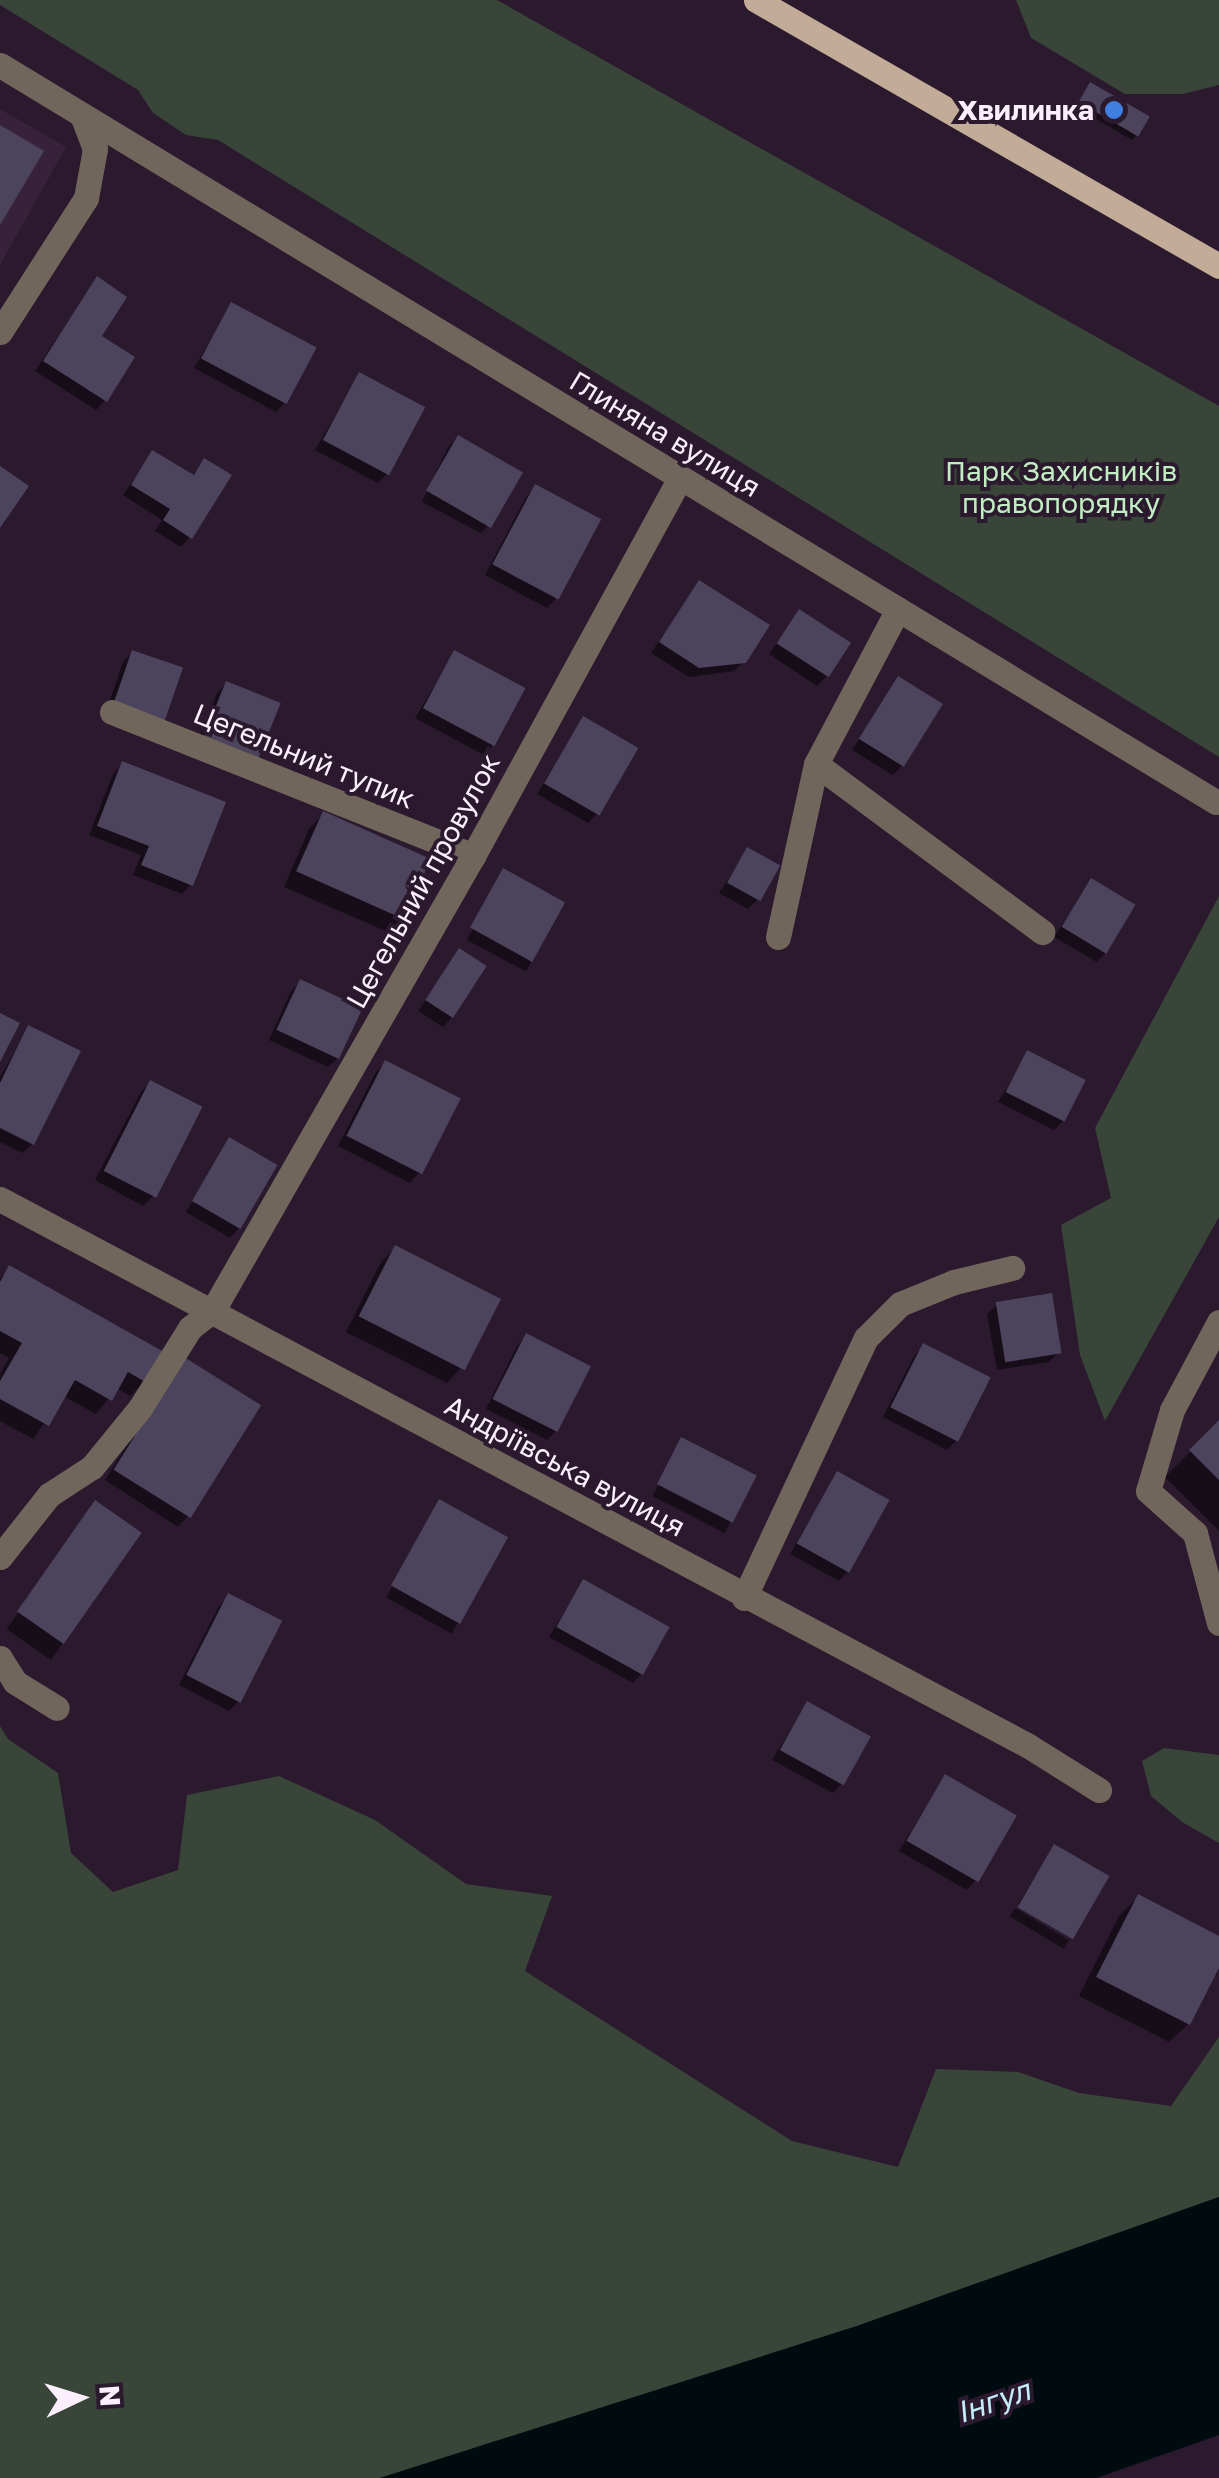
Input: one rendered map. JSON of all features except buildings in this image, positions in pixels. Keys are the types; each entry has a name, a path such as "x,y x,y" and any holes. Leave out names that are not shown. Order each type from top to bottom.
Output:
{"main road":[{"path":"756,0 1219,266"}],"street":[{"name":"Глиняна вулиця","path":"0,65 1216,802"},
{"path":"0,332 86,198 95,149 83,117"},
{"name":"Цегельний провулок","path":"0,1557 49,1495 92,1467 140,1408 190,1328 212,1310 472,856 679,478"},
{"path":"778,937 816,764 898,609"},
{"name":"Цегельний тупик","path":"112,712 472,856"},
{"path":"816,764 1042,932"},
{"name":"Андріївська вулиця","path":"0,1199 744,1598 1027,1745 1100,1790"},
{"path":"744,1598 866,1338 900,1304 954,1282 1012,1268"},
{"path":"1219,1322 1172,1410 1148,1491 1194,1533 1219,1623"},
{"path":"0,1658 15,1682 57,1708"}],"shaded area":[{"path":"0,109 66,147 0,265"}],"green space":[{"name":"Парк Захисників правопорядку","path":"0,0 497,0 1219,406 1219,757 218,140 186,135 153,113 138,90 0,5"},
{"path":"1016,0 1219,0 1219,85 1183,94 1125,94 1031,38"},
{"path":"1219,896 1219,1217 1105,1421 1080,1355 1061,1225 1111,1198 1095,1128"},
{"path":"0,1726 8,1739 58,1773 71,1853 113,1892 178,1870 187,1795 279,1776 375,1820 466,1884 552,1896 525,1971 792,2141 898,2167 936,2069 1018,2072 1079,2093 1171,2106 1219,2037 1219,2197 857,2326 380,2478 0,2478"},
{"path":"1164,1748 1219,1755 1219,1843 1182,1822 1151,1796 1142,1761"}],"water":[{"name":"Інгул","path":"1219,2197 1219,2435 1096,2478 380,2478 857,2326"}],"place":[{"name":"Хвилинка","path":"1114,110"}]}
